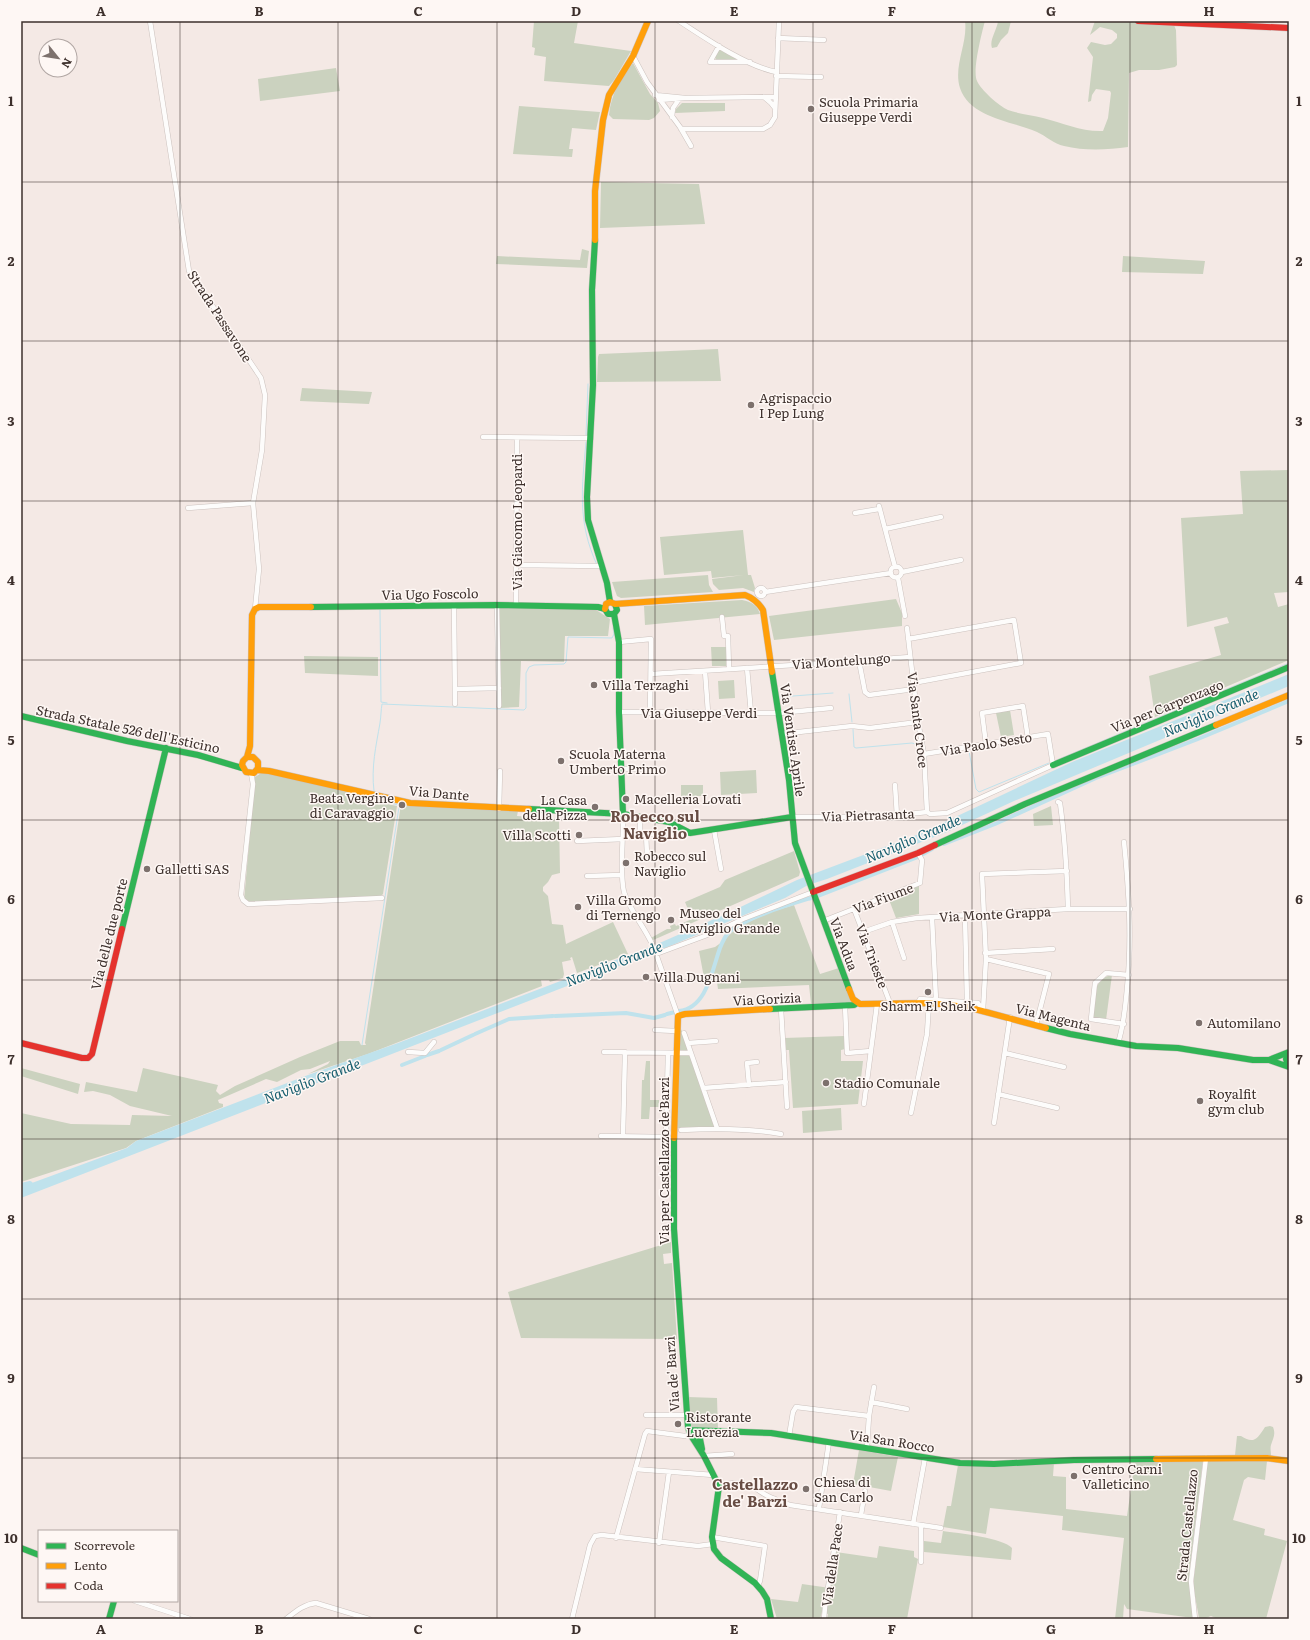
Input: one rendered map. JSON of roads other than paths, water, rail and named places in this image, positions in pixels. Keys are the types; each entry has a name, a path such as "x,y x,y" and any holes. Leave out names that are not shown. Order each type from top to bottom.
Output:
{"street":[{"name":"Strada Passavone","path":"150,21 188,271 261,378 264,388 265,395 262,450 253,503 259,569 255,609"},
{"path":"648,21 633,56 614,84 609,96 596,176 595,241 592,288 593,354 587,509 592,535 601,566 610,595 617,610 614,614 619,642 620,769 623,814 622,875 624,892 652,944"},
{"path":"679,21 719,46 776,74 821,77"},
{"path":"681,129 763,128 773,122 775,111 779,21"},
{"path":"1138,21 1289,28"},
{"path":"778,38 824,40"},
{"path":"719,46 710,62 750,62"},
{"path":"633,56 646,82 681,129 691,146"},
{"path":"655,95 682,98"},
{"path":"764,97 771,103 775,111"},
{"path":"659,100 682,98 775,97"},
{"path":"672,117 673,108 682,98"},
{"path":"483,436 517,438 590,438"},
{"name":"Via Giacomo Leopardi","path":"516,605 517,438"},
{"path":"188,508 253,503"},
{"path":"854,513 879,508 895,567 899,568 902,572"},
{"path":"885,529 941,517"},
{"path":"905,616 898,578 902,572 961,560"},
{"path":"516,566 601,566"},
{"path":"891,574 892,569 895,567"},
{"path":"891,574 894,578 898,578"},
{"path":"614,614 608,614 605,609 606,604 745,595 758,598 757,593 759,589 764,588 766,592 891,574"},
{"name":"Via Ventisei Aprile","path":"758,598 763,610 772,666 789,780 795,843 812,890"},
{"path":"496,604 499,706"},
{"name":"Via Ugo Foscolo","path":"255,609 259,607 496,604 598,607 605,609"},
{"path":"454,605 455,704"},
{"path":"251,774 246,772 244,762 250,741 252,616 255,609"},
{"path":"722,617 724,636 728,636 729,669"},
{"path":"908,639 1014,620 1022,663 913,683"},
{"name":"Via Santa Croce","path":"907,628 918,722 924,754 927,812"},
{"path":"619,642 652,639 650,713"},
{"name":"Via Montelungo","path":"651,674 910,657"},
{"path":"859,661 864,692 870,695 914,689"},
{"name":"Via per Carpenzago","path":"1053,765 1289,667"},
{"path":"747,668 751,713"},
{"path":"705,671 708,712"},
{"path":"455,689 499,688"},
{"path":"678,1016 656,954 718,931 812,890 919,855 1025,804 1289,695"},
{"path":"986,744 982,712 1023,706 1028,738"},
{"name":"Via Giuseppe Verdi","path":"619,712 779,713 831,708"},
{"name":"Strada Statale 526 dell'Esticino","path":"21,716 230,763 244,762"},
{"path":"781,734 852,726 870,728 918,722"},
{"name":"Via Paolo Sesto","path":"924,754 1048,734 1053,765"},
{"path":"250,741 258,764 257,770 251,774"},
{"name":"Via delle due porte","path":"21,1043 82,1058 88,1058 92,1054 166,748"},
{"path":"244,762 255,758"},
{"name":"Via Pietrasanta","path":"792,817 897,816 927,812 930,814 947,813 1053,765"},
{"path":"620,769 644,769"},
{"name":"Via Dante","path":"257,770 269,771 410,803 499,809 623,814 668,822 687,832 714,830"},
{"path":"499,809 500,771"},
{"path":"251,774 253,784 241,895 245,902 248,904 382,898"},
{"path":"895,785 897,816"},
{"path":"1058,802 1060,803 1067,871 1068,909"},
{"path":"791,809 794,813 803,817"},
{"path":"721,869 714,830 792,817"},
{"path":"640,818 640,834 678,833 681,828"},
{"path":"781,820 788,822 793,830"},
{"path":"646,834 647,854"},
{"path":"577,841 623,838"},
{"path":"1124,842 1130,909 1129,975 1124,1024 1118,1043 1136,1046 1178,1048 1253,1060 1288,1059"},
{"name":"Via Fiume","path":"823,921 920,883 922,860 919,855"},
{"path":"983,1010 986,959 982,874 1067,871"},
{"path":"587,876 622,875"},
{"name":"Via Adua","path":"812,890 853,999 857,1003"},
{"name":"Via Trieste","path":"854,909 890,1003"},
{"name":"Via Monte Grappa","path":"863,932 892,922 932,917 1068,909 1130,909"},
{"path":"966,916 967,1001"},
{"path":"932,917 936,1000"},
{"path":"892,922 904,958"},
{"path":"985,953 1053,949"},
{"path":"986,959 1049,974 1036,1025"},
{"path":"1124,1024 1091,1019 1095,983 1106,973 1129,975"},
{"name":"Via Magenta","path":"918,1003 920,999 967,1001 978,1003"},
{"path":"983,999 978,1003 983,1010"},
{"name":"Via Magenta","path":"857,1003 950,1004 983,1010 1036,1025 1118,1043"},
{"name":"Via Gorizia","path":"678,1016 857,1003"},
{"path":"911,1113 927,1034 929,1003"},
{"path":"864,1104 877,1004"},
{"path":"845,1005 848,1053 871,1051"},
{"path":"781,1009 787,1107"},
{"name":"Via per Castellazzo de'Barzi","path":"678,1016 676,1030 674,1221 679,1307"},
{"path":"994,1124 1010,1017"},
{"path":"655,1030 676,1030"},
{"path":"684,1033 717,1128"},
{"path":"688,1043 716,1041"},
{"path":"408,1052 426,1055 434,1042"},
{"path":"604,1052 691,1053"},
{"path":"623,1136 625,1052"},
{"path":"601,1136 666,1137 668,1053"},
{"path":"1005,1054 1064,1067"},
{"path":"1269,1060 1288,1059"},
{"path":"749,1085 747,1063 757,1062"},
{"path":"703,1088 786,1082"},
{"path":"998,1094 1057,1108"},
{"path":"682,1130 717,1128 760,1130 782,1134"},
{"name":"Via de' Barzi","path":"679,1307 686,1415 691,1435 704,1456"},
{"path":"867,1447 869,1416 874,1387"},
{"path":"871,1402 907,1409"},
{"path":"789,1436 793,1412 796,1407 869,1416"},
{"path":"646,1415 686,1415"},
{"path":"616,1538 645,1434 647,1432 685,1436 702,1433"},
{"path":"702,1433 699,1438 704,1456 719,1486 712,1538 713,1544 717,1554 758,1585 767,1599 771,1619"},
{"name":"Via San Rocco","path":"702,1433 771,1433 867,1447 951,1462"},
{"path":"819,1508 829,1442"},
{"path":"704,1456 732,1454"},
{"path":"913,1524 925,1458"},
{"name":"Strada Castellazzo","path":"951,1462 994,1464 1158,1458 1267,1458 1289,1460"},
{"name":"Strada Castellazzo","path":"1195,1619 1191,1581 1206,1458"},
{"path":"635,1469 714,1475"},
{"path":"659,1543 670,1472"},
{"path":"719,1486 743,1482 752,1486 767,1497 790,1504 941,1528"},
{"path":"861,1515 865,1491"},
{"name":"Via della Pace","path":"824,1619 840,1512"},
{"path":"921,1525 921,1562"},
{"path":"572,1619 592,1538 597,1535 704,1547 713,1544"},
{"path":"712,1538 765,1546 760,1581 758,1585"},
{"path":"21,1548 38,1555"},
{"path":"109,1619 114,1602"},
{"path":"138,1602 190,1619"},
{"path":"286,1619 303,1607 311,1603 316,1603 369,1619"}],"water":[{"name":"Naviglio Grande","path":"1289,674 1289,686 1014,801 947,832 808,885 785,898 670,946 21,1198 21,1187 127,1148 136,1141 308,1075 398,1043 655,945 728,913 797,880 919,834 1072,762"}],"waterway":[{"path":"586,435 588,384"},
{"path":"586,442 582,504 586,534 597,565"},
{"path":"380,609 381,702 387,703"},
{"path":"374,791 374,765 382,704 524,710 526,708 526,673 529,667 534,665 564,664 566,662 568,637 612,638 614,634 613,628"},
{"path":"1057,760 1289,663"},
{"path":"780,697 833,693"},
{"path":"849,694 852,722"},
{"path":"944,844 995,824 1096,778 1198,739 1289,701"},
{"path":"853,729 854,747 856,748 912,743 915,744"},
{"path":"969,751 976,789 979,792 1049,763"},
{"path":"362,1045 399,807 398,805 375,799"},
{"path":"818,896 918,857 932,849"},
{"path":"679,1011 696,1003 702,996 711,977 721,946 729,932 757,916 811,898"},
{"path":"667,1014 675,1012"},
{"path":"555,1016 626,1013 654,1018 665,1015"},
{"path":"475,1034 509,1019 553,1016"},
{"path":"441,1050 473,1035"},
{"path":"427,1055 439,1051"},
{"path":"402,1065 425,1056"},
{"path":"21,1185 30,1183 34,1187"}],"place":[{"name":"Scuola Primaria Giuseppe Verdi","path":"811,109"},
{"name":"Agrispaccio I Pep Lung","path":"751,405"},
{"name":"Villa Terzaghi","path":"594,685"},
{"name":"Scuola Materna Umberto Primo","path":"561,761"},
{"name":"Macelleria Lovati","path":"626,799"},
{"name":"Beata Vergine di Caravaggio","path":"402,805"},
{"name":"La Casa della Pizza","path":"595,807"},
{"name":"Villa Scotti","path":"579,835"},
{"name":"Robecco sul Naviglio","path":"626,863"},
{"name":"Galletti SAS","path":"147,869"},
{"name":"Villa Gromo di Ternengo","path":"578,907"},
{"name":"Museo del Naviglio Grande","path":"671,920"},
{"name":"Villa Dugnani","path":"646,977"},
{"name":"Sharm El Sheik","path":"928,992"},
{"name":"Automilano","path":"1199,1023"},
{"name":"Stadio Comunale","path":"826,1083"},
{"name":"Royalfit gym club","path":"1200,1101"},
{"name":"Ristorante Lucrezia","path":"678,1424"},
{"name":"Centro Carni Valleticino","path":"1074,1476"},
{"name":"Chiesa di San Carlo","path":"806,1489"}],"district":[{"name":"Robecco sul Naviglio","path":"655,826"},
{"name":"Castellazzo de' Barzi","path":"755,1494"}]}
